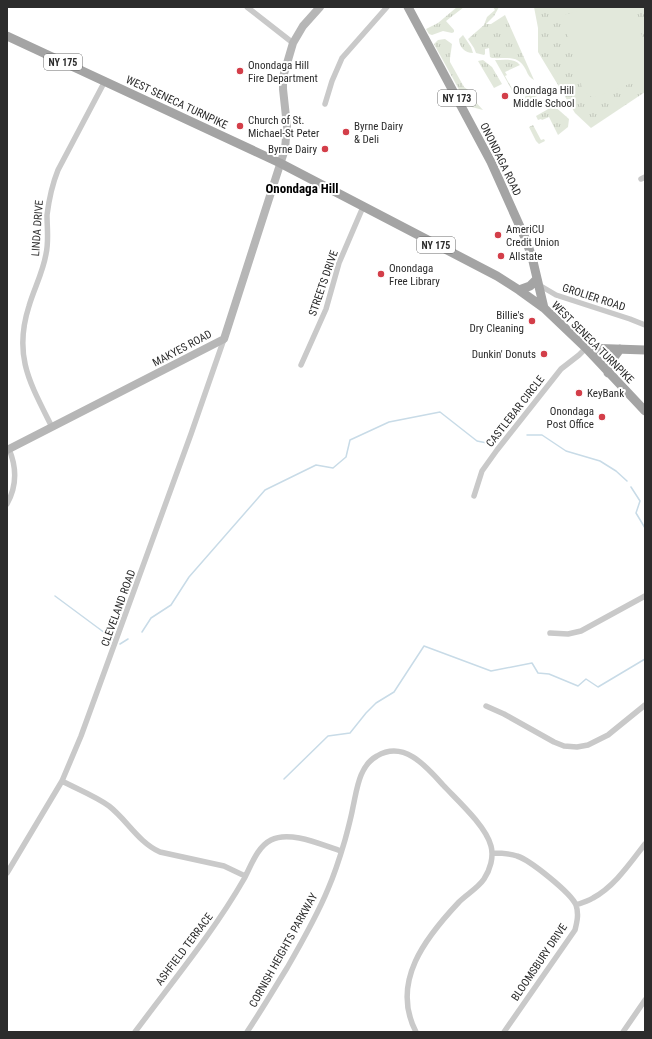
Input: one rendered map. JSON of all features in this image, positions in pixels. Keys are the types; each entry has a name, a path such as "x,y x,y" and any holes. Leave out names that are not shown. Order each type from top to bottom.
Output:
{"main road":[{"name":"ONONDAGA ROAD","path":"408,7 491,162 526,240 532,257 544,308"},
{"name":"WEST SENECA TURNPIKE","path":"7,36 280,163 497,276 544,308 586,348 608,373 645,410"},
{"path":"519,290 538,282"},
{"path":"586,348 645,350"},
{"path":"608,373 612,360 620,349"}],"street":[{"path":"246,7 293,43"},
{"name":"MAKYES ROAD","path":"8,450 224,339 285,150 287,126 283,77 293,43 303,26 320,7"},
{"path":"325,104 332,81 342,58 387,7"},
{"name":"LINDA DRIVE","path":"52,427 30,383 27,373 23,354 25,318 45,261 47,250 47,216 52,185 58,170 105,82"},
{"name":"STREETS DRIVE","path":"301,365 326,308 338,263 363,207"},
{"name":"GROLIER ROAD","path":"538,282 556,295 645,325"},
{"name":"CLEVELAND ROAD","path":"7,874 62,781 82,736 224,339"},
{"name":"CASTLEBAR CIRCLE","path":"474,496 482,471 497,450 561,369 586,348"},
{"path":"7,504 15,485 13,458 8,450"},
{"path":"550,633 568,634 581,631 645,596"},
{"path":"486,706 504,714 554,742 564,746 577,747 588,745 608,735 645,705"},
{"name":"CORNISH HEIGHTS PARKWAY","path":"247,1032 295,954 328,890 350,823 357,786 361,774 376,756 389,752 404,752 413,756 426,766 477,822 489,840 492,853"},
{"path":"62,781 108,806 140,839 152,848 160,852 224,866 245,876"},
{"name":"ASHFIELD TERRACE","path":"135,1032 217,922 259,851 272,839 295,836 342,850"},
{"path":"416,1032 410,1016 407,993 411,971 420,951 430,935 462,899 477,887 484,879 489,869 492,853 518,856 532,864 566,891 576,905 594,898 606,890 645,844"},
{"name":"BLOOMSBURY DRIVE","path":"504,1032 575,930 578,917 576,905"},
{"path":"624,1032 645,1000"}],"green space":[{"path":"457,7 464,7 446,21 454,32 443,31 432,35 429,34 426,29 438,23"},
{"path":"493,7 499,7 494,16 486,24 491,24 505,15 534,80 529,76 523,65 516,59 492,58 490,57 489,48 485,49 484,55 476,53 468,39 484,25 487,17 495,10"},
{"path":"534,7 645,7 645,92 591,128 575,113 538,52 538,28"},
{"path":"600,7 631,7 645,44 645,78 593,98 583,91 562,15"},
{"path":"463,35 473,53 465,51 461,47 459,39"},
{"path":"445,39 452,44 450,62 464,87 471,92 473,99 483,110 468,106 434,44 438,40"},
{"path":"483,60 492,67 502,84 494,88 478,61"},
{"path":"495,60 512,60 520,65 505,72 507,75 505,76 514,92 513,92"},
{"path":"532,87 537,87 539,92 543,93 527,101 525,97 528,93 527,90"},
{"path":"552,104 569,119 568,127 558,135 549,117 538,120 536,116 550,108"},
{"path":"533,125 541,140 544,139 545,141 539,144 536,141 529,127"}],"waterway":[{"path":"142,632 151,618 171,605 189,577 265,490 316,465 333,468 346,457 350,440 389,422 440,412 477,441 487,443 497,439"},
{"path":"527,435 542,435 566,451 600,461 616,471 627,481"},
{"path":"631,487 640,501 636,513 645,528"},
{"path":"55,596 113,639"},
{"path":"120,644 128,639"},
{"path":"284,779 328,736 350,733 376,703 394,692 424,646 491,671 532,663 538,673 549,674 578,686 586,679 598,687 645,659"}],"place":[{"name":"Onondaga Hill Fire Department","path":"240,71"},
{"name":"Onondaga Hill Middle School","path":"505,96"},
{"name":"Church of St. Michael-St Peter","path":"240,126"},
{"name":"Byrne Dairy & Deli","path":"346,132"},
{"name":"Byrne Dairy","path":"325,149"},
{"name":"AmeriCU Credit Union","path":"498,235"},
{"name":"Allstate","path":"501,256"},
{"name":"Onondaga Free Library","path":"381,274"},
{"name":"Billie's Dry Cleaning","path":"532,321"},
{"name":"Dunkin' Donuts","path":"544,354"},
{"name":"KeyBank","path":"579,393"},
{"name":"Onondaga Post Office","path":"602,417"}],"district":[{"name":"Onondaga Hill","path":"302,188"}]}
